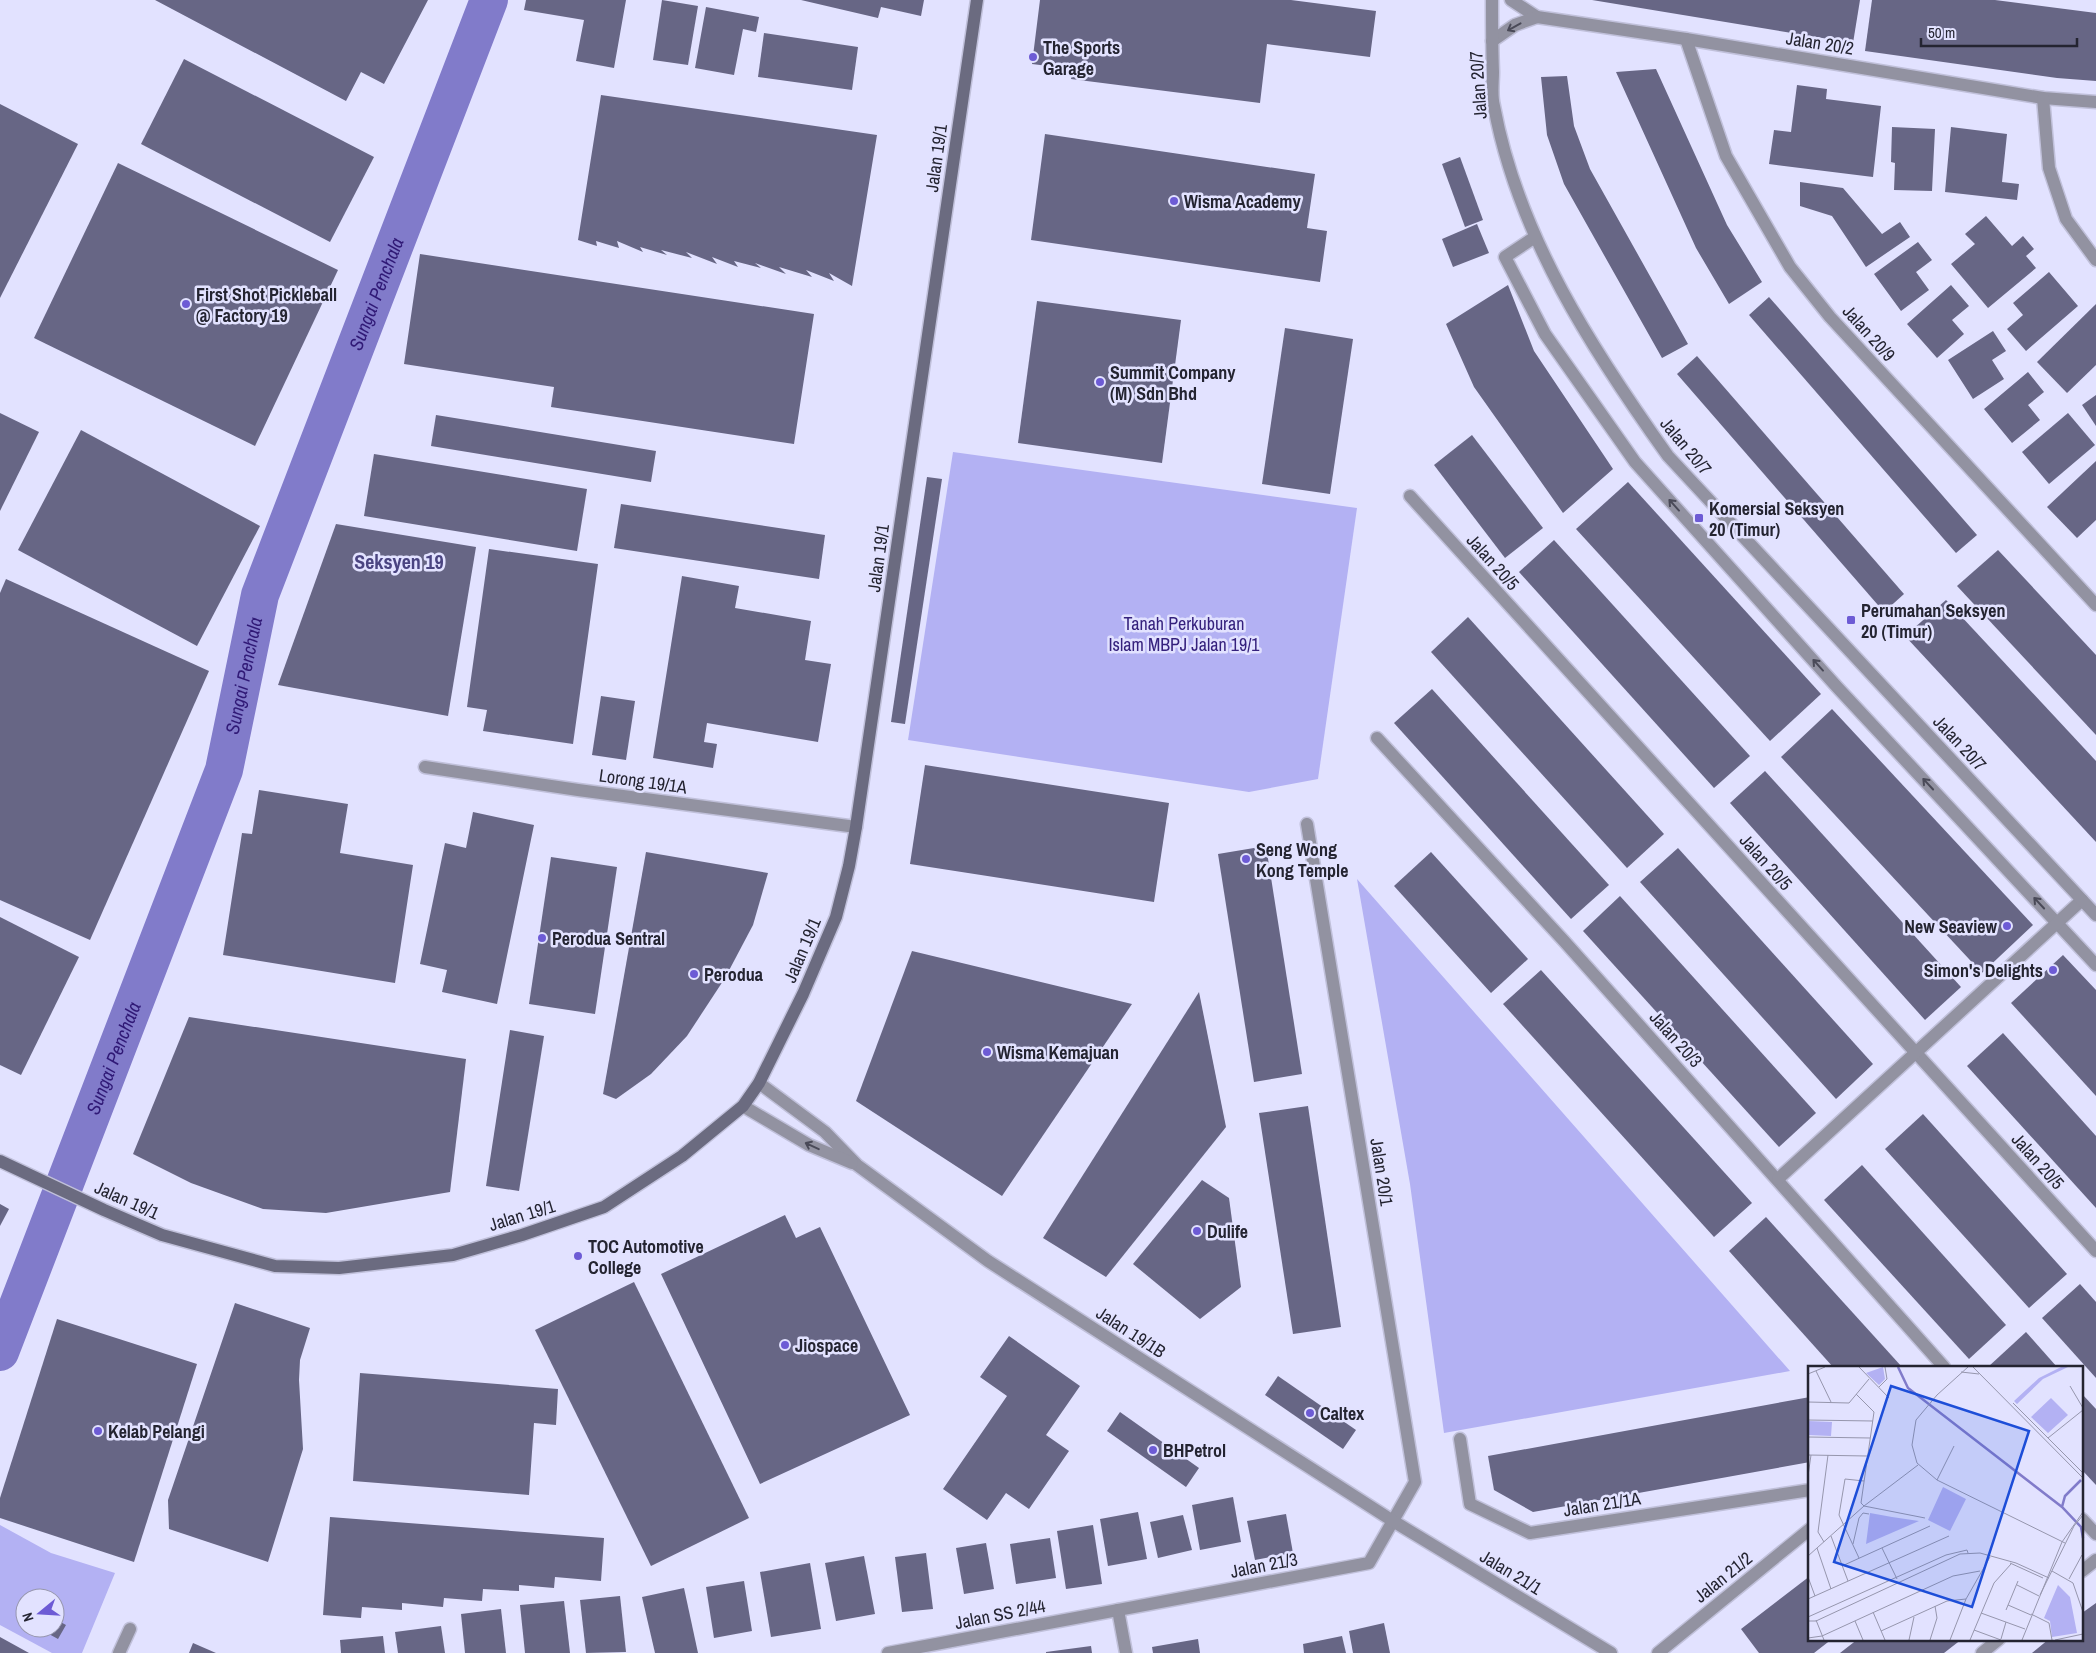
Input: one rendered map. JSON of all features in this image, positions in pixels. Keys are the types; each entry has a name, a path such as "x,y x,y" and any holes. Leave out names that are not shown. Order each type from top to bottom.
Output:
{"main road":[{"name":"Jalan 19/1","path":"0,1161 162,1235 275,1266 339,1268 453,1255 522,1235 604,1207 682,1156 743,1106 759,1083 803,994 836,917 849,866 976,0"}],"street":[{"name":"Jalan 20/7","path":"1492,0 1493,104 1503,147 1535,236 1576,316 1625,396 1668,456 2096,915"},
{"name":"Jalan 20/2","path":"1511,0 1538,17 1686,39 2043,98 2096,102"},
{"name":"Jalan 20/2","path":"1492,41 1515,25 1538,17"},
{"name":"Jalan 20/9","path":"1686,39 1726,156 1790,267 1830,317 2096,605"},
{"path":"2043,98 2049,168 2066,219 2096,260"},
{"path":"1535,236 1505,257 1544,334 1635,462 1837,687 2096,964"},
{"name":"Jalan 20/5","path":"1410,496 2096,1251"},
{"name":"Jalan 20/3","path":"1377,738 1564,941 1943,1366"},
{"name":"Lorong 19/1A","path":"425,767 856,827"},
{"name":"Jalan 20/1","path":"1307,824 1415,1482 1393,1521"},
{"path":"1778,1179 2082,900"},
{"name":"Jalan 19/1B","path":"759,1083 825,1132 857,1165 988,1261 1393,1521"},
{"name":"Jalan 19/1B","path":"743,1106 809,1145 857,1165"},
{"name":"Jalan 21/1A","path":"1460,1439 1470,1504 1530,1533 1808,1490"},
{"name":"Jalan 21/3","path":"1118,1610 1369,1563 1393,1521"},
{"name":"Jalan 21/1","path":"1393,1521 1611,1653"},
{"path":"2084,1521 2096,1534"},
{"name":"Jalan 21/2","path":"1658,1653 1808,1532"},
{"path":"2084,1569 2096,1560"},
{"path":"1118,1610 1126,1653"},
{"name":"Jalan SS 2/44","path":"888,1653 1118,1610"},
{"path":"119,1653 130,1629"},
{"path":"1982,1653 1998,1640"}],"green space":[{"name":"Tanah Perkuburan Islam MBPJ Jalan 19/1","path":"953,452 1357,508 1318,779 1249,792 908,740"},
{"path":"1357,879 1790,1371 1444,1433 1410,1184"},
{"path":"0,1525 51,1553 115,1573 82,1653 52,1653 24,1638 65,1638 65,1588 15,1588 15,1633 0,1625"}],"building":[{"path":"155,0 428,0 384,84 361,72 346,101"},
{"path":"526,0 626,0 614,68 576,61 584,20 524,10"},
{"path":"662,0 698,6 688,65 653,60"},
{"path":"801,0 924,0 921,16 881,7 878,18"},
{"path":"1040,0 1291,0 1376,11 1370,57 1267,44 1260,103 1071,79 1072,69 1032,64"},
{"path":"1592,0 1860,0 1853,43"},
{"path":"1872,0 1995,0 2096,13 2096,81 2057,78 1865,51"},
{"path":"706,7 759,17 756,32 743,29 734,75 695,68"},
{"path":"764,33 858,47 852,90 758,77"},
{"path":"184,59 374,157 330,242 141,144"},
{"path":"1656,69 1727,225 1762,282 1729,304 1696,248 1616,72"},
{"path":"1567,76 1574,126 1590,169 1688,344 1662,358 1564,184 1547,135 1541,77"},
{"path":"1797,85 1827,89 1826,99 1881,106 1873,177 1769,164 1774,130 1791,132"},
{"path":"601,95 877,135 852,286 829,273 834,281 806,270 812,277 779,267 786,274 755,263 761,268 734,261 738,267 712,257 717,264 686,252 692,258 661,250 667,255 640,247 643,252 617,241 619,248 596,241 597,246 578,240"},
{"path":"0,104 78,144 0,298"},
{"path":"1892,127 1935,129 1932,191 1894,190 1895,163 1891,162"},
{"path":"1951,127 2007,134 2002,182 2019,184 2017,200 1945,192"},
{"name":"Wisma Academy","path":"1045,134 1315,174 1307,228 1327,231 1320,282 1031,240"},
{"path":"1460,157 1483,220 1465,227 1442,164"},
{"name":"First Shot Pickleball @ Factory 19","path":"118,163 338,270 255,446 34,338"},
{"path":"1800,182 1843,188 1882,234 1900,222 1910,237 1866,267 1832,216 1800,206"},
{"path":"1986,216 2012,246 2023,236 2034,249 2026,256 2036,268 1988,308 1951,264 1975,244 1965,234"},
{"path":"1477,224 1489,253 1453,267 1442,239"},
{"path":"1918,242 1932,260 1916,272 1929,290 1901,311 1874,274"},
{"path":"420,254 814,314 794,444 551,407 554,387 404,364"},
{"path":"2049,272 2078,306 2026,351 2007,329 2023,315 2013,303"},
{"path":"1508,285 1534,351 1613,469 1563,513 1474,387 1446,324"},
{"path":"1951,285 1969,306 1952,320 1964,334 1937,358 1907,324"},
{"path":"1769,297 1977,535 1956,553 1749,315"},
{"name":"Summit Company (M) Sdn Bhd","path":"1037,301 1181,320 1162,463 1018,443"},
{"path":"2096,304 2096,365 2067,393 2037,362"},
{"path":"1285,328 1353,339 1330,494 1262,484"},
{"path":"1993,331 2006,351 1992,360 2004,379 1973,399 1948,360"},
{"path":"1697,356 1904,594 1884,612 1677,374"},
{"path":"2028,372 2044,392 2028,405 2040,420 2012,443 1984,409"},
{"path":"2096,395 2096,426 2082,405"},
{"path":"0,413 39,432 0,511"},
{"path":"2068,413 2095,445 2049,484 2022,452"},
{"path":"436,415 656,451 651,482 431,446"},
{"path":"81,430 260,526 197,646 18,550"},
{"path":"1472,435 1543,528 1505,558 1434,465"},
{"path":"374,454 587,489 577,551 364,516"},
{"path":"2096,461 2096,520 2077,538 2047,507"},
{"path":"927,477 942,479 905,724 891,722"},
{"path":"1628,482 1821,694 1770,741 1576,529"},
{"path":"621,504 825,535 819,579 614,548"},
{"path":"336,524 476,547 448,716 278,685"},
{"path":"1554,540 1750,756 1714,788 1519,572"},
{"path":"489,549 598,564 573,744 483,731 487,710 467,707"},
{"path":"1998,550 2096,655 2096,735 1957,586"},
{"path":"682,576 739,586 735,608 811,621 805,660 831,664 818,742 707,723 704,742 717,744 713,768 653,758"},
{"path":"6,579 209,671 90,940 0,900 0,593"},
{"path":"1946,600 2096,761 2096,842 1905,636"},
{"path":"1468,617 1664,834 1627,868 1431,652"},
{"path":"1432,689 1609,885 1571,919 1394,723"},
{"path":"601,696 635,701 626,760 592,755"},
{"path":"1832,709 2033,925 1982,973 1781,757"},
{"path":"925,765 1169,803 1154,902 910,864"},
{"path":"1765,771 1961,987 1925,1020 1730,803"},
{"path":"259,790 348,804 340,853 413,865 395,983 223,955 242,833 252,834"},
{"path":"473,812 534,825 497,1004 442,992 447,970 420,964 445,843 466,848"},
{"path":"1266,846 1302,1074 1254,1082 1218,854"},
{"path":"1678,848 1873,1064 1836,1099 1640,882"},
{"path":"646,852 768,873 753,925 725,978 687,1036 651,1074 616,1099 603,1094"},
{"path":"1431,852 1528,959 1491,993 1394,886"},
{"path":"551,857 617,867 595,1014 529,1004"},
{"path":"1620,896 1816,1113 1779,1147 1583,931"},
{"path":"0,917 79,957 21,1075 0,1065"},
{"name":"Wisma Kemajuan","path":"912,951 1132,1004 1002,1196 856,1101"},
{"path":"2063,955 2096,990 2096,1096 2011,1003"},
{"path":"1541,970 1752,1203 1714,1237 1503,1004"},
{"path":"1199,992 1226,1127 1106,1277 1043,1238"},
{"path":"189,1017 466,1059 450,1192 326,1213 263,1209 191,1183 133,1154"},
{"path":"510,1030 544,1036 519,1191 486,1186"},
{"path":"2003,1033 2096,1136 2096,1208 1967,1066"},
{"path":"1308,1106 1341,1327 1293,1334 1259,1113"},
{"path":"1923,1114 2067,1274 2029,1308 1885,1149"},
{"path":"1862,1165 2006,1325 1969,1359 1824,1200"},
{"name":"Dulife","path":"1202,1180 1229,1198 1241,1287 1200,1319 1133,1264"},
{"path":"0,1204 9,1209 0,1226"},
{"name":"Jiospace","path":"785,1215 796,1238 820,1227 910,1415 760,1484 661,1274"},
{"path":"1766,1217 1901,1366 1832,1366 1729,1251"},
{"path":"634,1282 749,1518 651,1566 535,1330"},
{"path":"2080,1284 2096,1302 2096,1378 2042,1318"},
{"path":"235,1303 310,1328 300,1360 299,1380 303,1449 268,1562 169,1529 168,1500"},
{"name":"Kelab Pelangi","path":"57,1319 197,1364 134,1562 0,1518 0,1498"},
{"path":"2026,1332 2056,1366 1989,1366"},
{"path":"1009,1336 1080,1386 1046,1435 1069,1451 1029,1509 1006,1493 987,1520 943,1489 1007,1396 980,1377"},
{"path":"360,1373 558,1389 556,1425 534,1423 529,1495 353,1481"},
{"name":"Caltex","path":"1278,1376 1356,1430 1343,1449 1265,1395"},
{"path":"2084,1396 2096,1409 2096,1485 2084,1472"},
{"path":"1808,1397 1808,1462 1533,1512 1494,1490 1488,1456"},
{"name":"BHPetrol","path":"1120,1412 1199,1468 1186,1487 1107,1431"},
{"path":"1233,1497 1241,1542 1200,1550 1192,1505"},
{"path":"1138,1512 1147,1559 1108,1566 1100,1519"},
{"path":"1286,1514 1293,1553 1255,1560 1247,1521"},
{"path":"1183,1515 1192,1550 1158,1558 1150,1522"},
{"path":"330,1517 604,1538 601,1581 555,1577 554,1588 519,1585 519,1591 483,1589 482,1601 444,1598 443,1607 402,1603 402,1610 362,1607 361,1618 323,1615"},
{"path":"1093,1525 1102,1584 1066,1589 1057,1531"},
{"path":"1050,1538 1056,1578 1016,1584 1010,1544"},
{"path":"986,1543 994,1589 964,1594 956,1548"},
{"path":"926,1553 933,1609 902,1612 895,1557"},
{"path":"864,1556 875,1614 836,1621 825,1563"},
{"path":"810,1563 821,1629 771,1637 760,1572"},
{"path":"1808,1578 1808,1640 1831,1640 1814,1653 1759,1653 1741,1629"},
{"path":"744,1581 752,1631 714,1638 706,1587"},
{"path":"684,1588 698,1653 655,1653 642,1597"},
{"path":"620,1596 626,1652 586,1653 580,1600"},
{"path":"564,1601 570,1653 525,1653 520,1605"},
{"path":"2096,1603 2096,1653 2032,1653 2048,1640 2084,1640 2084,1612"},
{"path":"501,1609 506,1653 465,1653 461,1614"},
{"path":"1384,1623 1390,1653 1353,1653 1349,1631"},
{"path":"441,1626 445,1653 398,1653 395,1632"},
{"path":"383,1636 385,1653 341,1653 340,1640"},
{"path":"1342,1636 1346,1653 1304,1653 1303,1644"},
{"path":"0,1637 29,1653 0,1653"},
{"path":"1198,1639 1200,1653 1153,1653 1152,1647"},
{"path":"1857,1640 1961,1640 1944,1653 1840,1653"},
{"path":"193,1643 216,1653 189,1653"},
{"path":"1091,1646 1092,1653 1046,1653 1046,1652"}],"waterway":[{"name":"Sungai Penchala","path":"0,1352 224,770 260,595 489,0"}],"place":[{"name":"The Sports Garage","path":"1033,57"},
{"name":"Wisma Academy","path":"1174,201"},
{"name":"First Shot Pickleball @ Factory 19","path":"186,304"},
{"name":"Summit Company (M) Sdn Bhd","path":"1100,382"},
{"name":"Komersial Seksyen 20 (Timur)","path":"1699,518"},
{"name":"Perumahan Seksyen 20 (Timur)","path":"1851,620"},
{"name":"Seng Wong Kong Temple","path":"1246,859"},
{"name":"New Seaview","path":"2007,926"},
{"name":"Perodua Sentral","path":"542,938"},
{"name":"Simon's Delights","path":"2053,970"},
{"name":"Perodua","path":"694,974"},
{"name":"Wisma Kemajuan","path":"987,1052"},
{"name":"Dulife","path":"1197,1231"},
{"name":"TOC Automotive College","path":"578,1256"},
{"name":"Jiospace","path":"785,1345"},
{"name":"Caltex","path":"1310,1413"},
{"name":"Kelab Pelangi","path":"98,1431"},
{"name":"BHPetrol","path":"1153,1450"}],"district":[{"name":"Seksyen 19","path":"399,561"}]}
